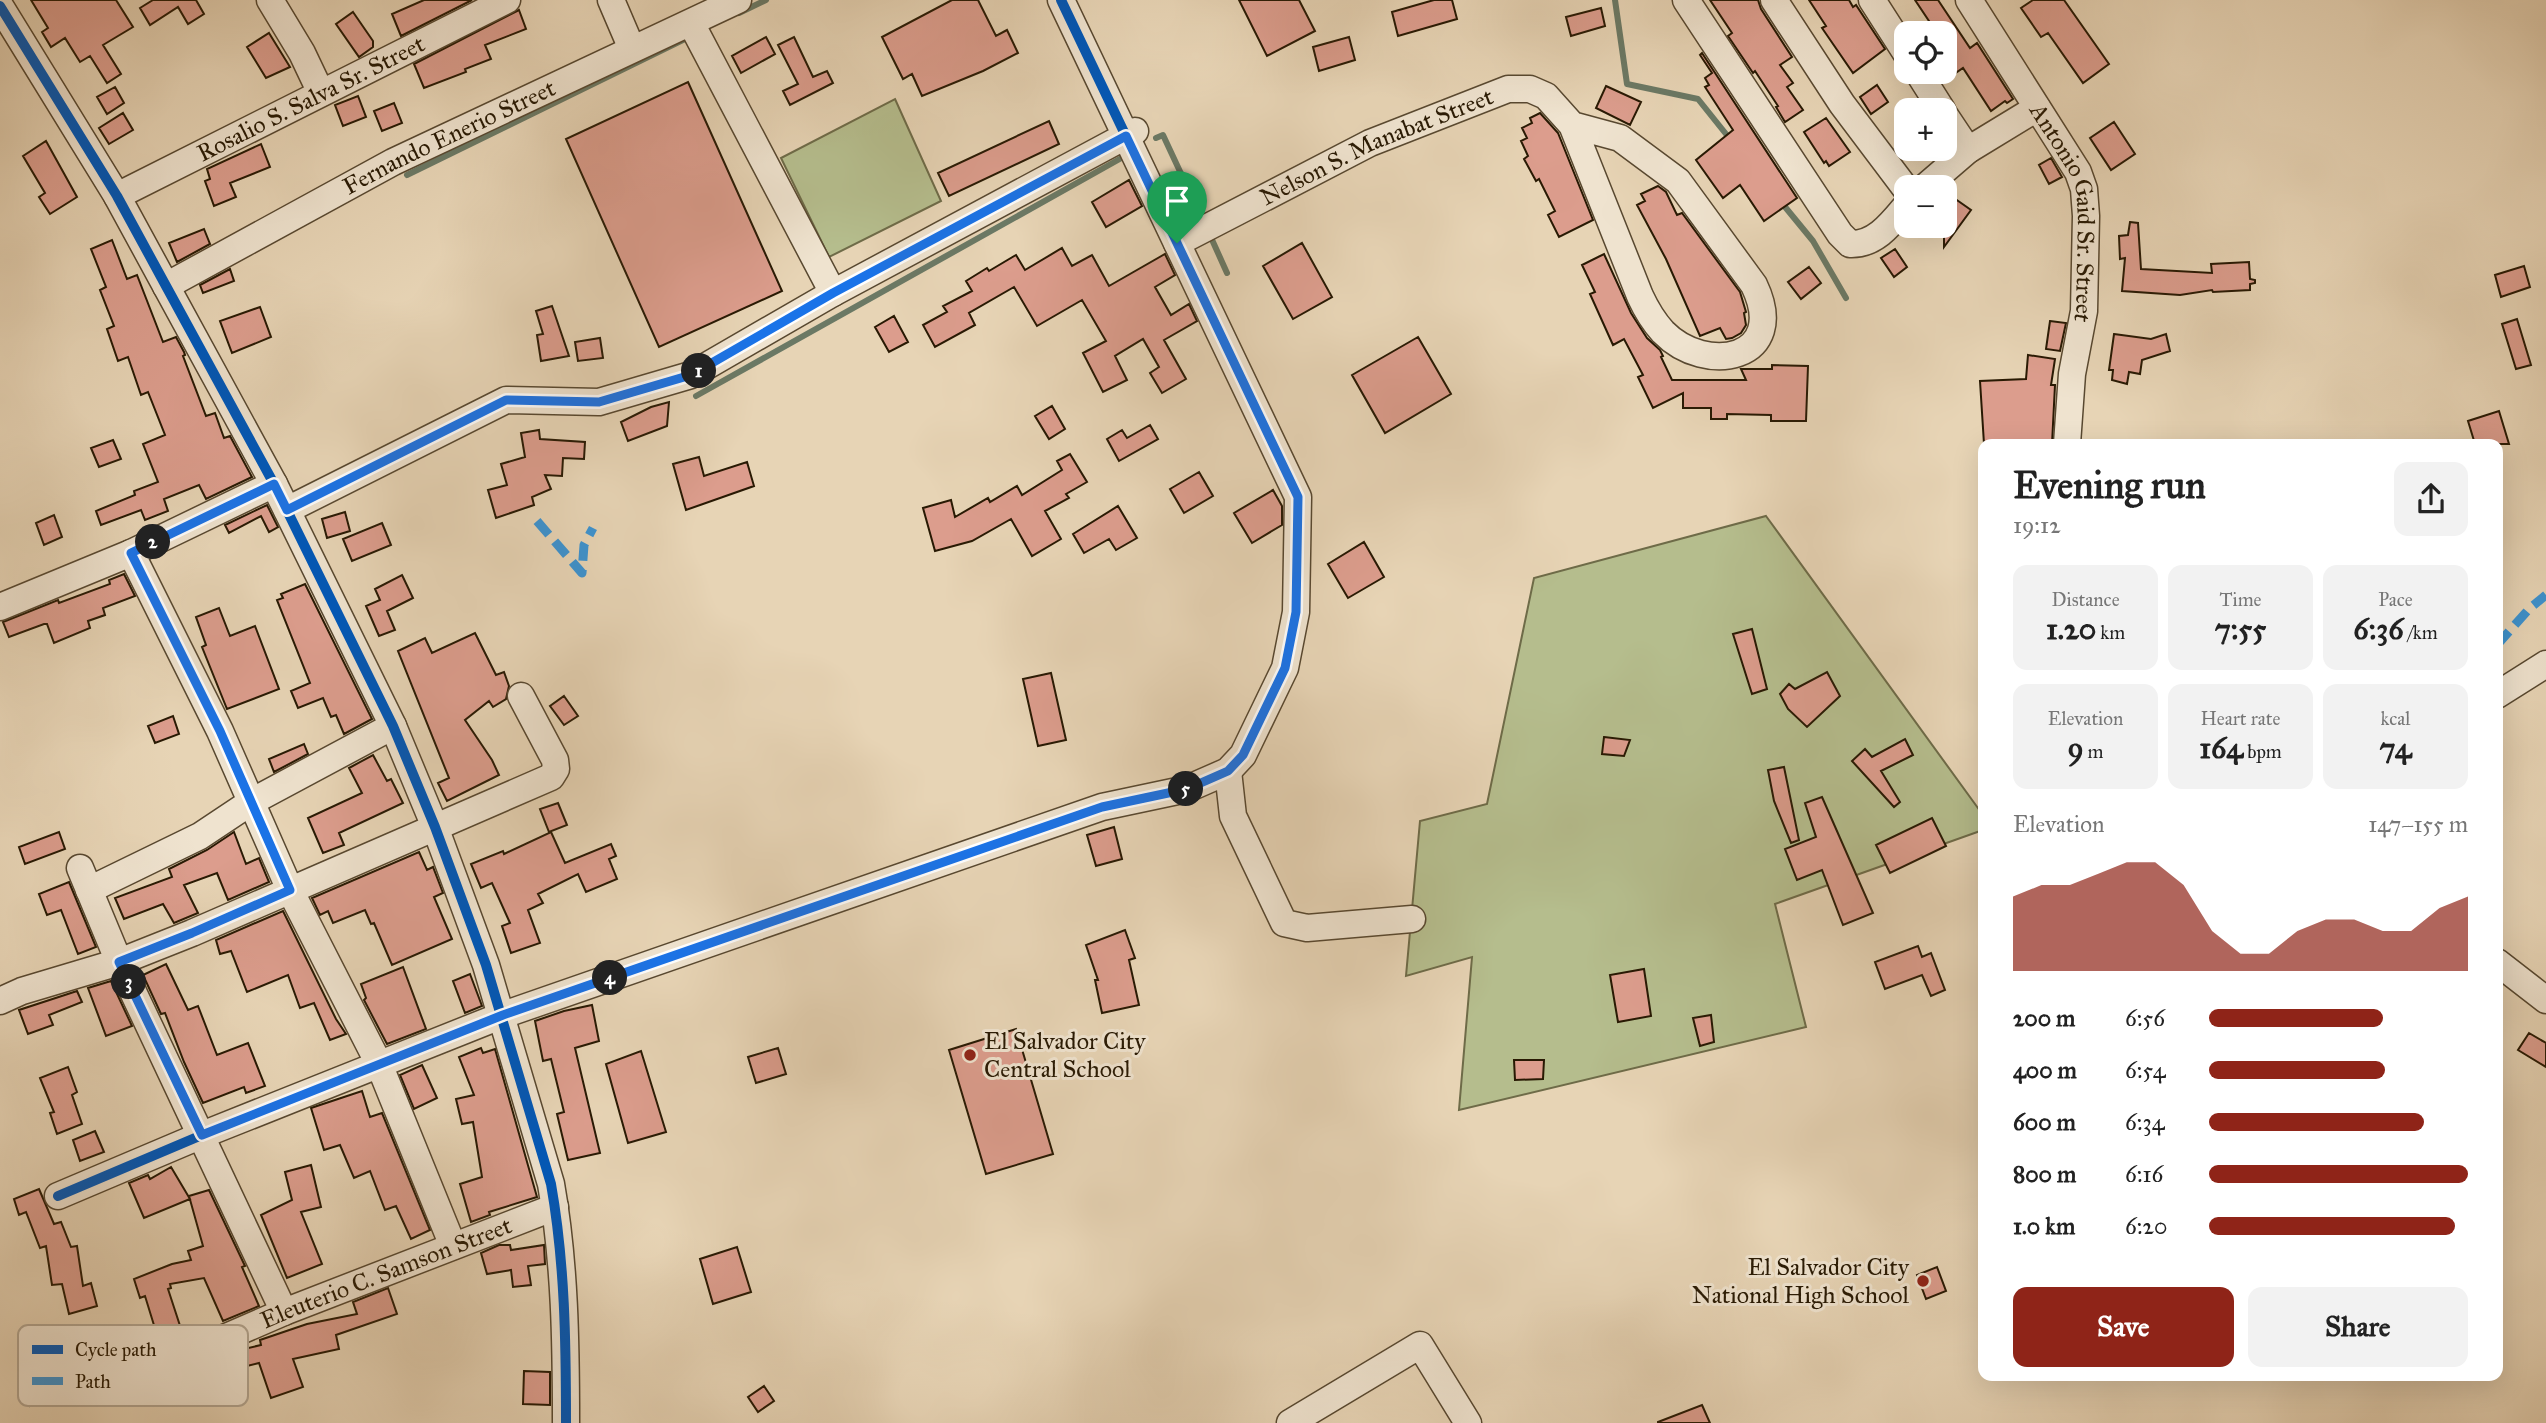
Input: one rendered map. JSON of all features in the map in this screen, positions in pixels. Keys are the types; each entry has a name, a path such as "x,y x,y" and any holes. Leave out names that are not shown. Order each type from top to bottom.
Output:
{"street":[{"path":"270,0 302,53 321,93"},
{"name":"Rosalio S. Salva Sr. Street","path":"117,196 506,0"},
{"path":"611,0 632,49"},
{"name":"Fernando Enerio Street","path":"166,286 393,162 632,49 696,33 738,0"},
{"path":"58,1196 202,1135 503,1015 1102,807 1187,789 1228,771 1243,755 1285,668 1296,612 1298,497 1177,243 1131,133 1061,0"},
{"path":"1686,0 1840,234 1850,244 1862,244 1876,237 1894,221"},
{"path":"1774,0 1842,104 1895,175"},
{"path":"1872,0 1894,34"},
{"name":"Antonio Gaid Sr. Street","path":"1969,0 2078,172 2084,189 2084,312 2070,385 2067,439"},
{"path":"0,6 117,196 274,484 393,726 435,827 503,1015 551,1184 566,1340 566,1423"},
{"path":"696,33 833,293"},
{"name":"Nelson S. Manabat Street","path":"1177,243 1370,143 1508,89 1530,89 1546,96 1572,125"},
{"path":"1939,175 1968,150 2038,108"},
{"path":"1572,125 1620,138 1678,181 1759,297 1762,327 1757,339 1750,346 1728,358 1693,351 1664,333 1647,313 1572,125"},
{"path":"287,510 506,400 599,402 691,375 833,293 1131,133"},
{"path":"1957,133 1968,150"},
{"path":"0,607 131,553 274,484"},
{"path":"131,553 220,731 290,890 379,1064 453,1245"},
{"path":"2503,691 2546,664"},
{"path":"0,1001 22,991 119,962 192,933 551,777 556,769 555,760 521,696"},
{"path":"284,1312 119,962 84,879 200,836 251,802 393,726"},
{"path":"1228,771 1233,816 1284,922 1307,928 1412,919"},
{"path":"2503,966 2546,1000"},
{"name":"Eleuterio C. Samson Street","path":"248,1328 555,1207"},
{"path":"1290,1423 1420,1345 1468,1423"}],"green space":[{"path":"895,99 941,201 829,257 781,158"},
{"path":"1766,516 1978,808 1978,832 1775,904 1806,1027 1459,1110 1472,957 1406,976 1420,821 1487,804 1534,578"}],"building":[{"path":"31,0 116,0 133,27 103,45 121,74 107,83 90,56 80,62 65,38 51,47 42,32 48,28"},
{"path":"153,0 196,0 204,14 188,24 178,7 150,25 140,8"},
{"path":"424,0 472,0 401,36 392,14"},
{"path":"952,0 978,0 996,36 1007,30 1018,53 983,71 922,96 912,74 903,79 882,37"},
{"path":"1239,0 1299,0 1315,31 1267,56"},
{"path":"1434,0 1452,0 1457,19 1398,36 1392,12"},
{"path":"1710,0 1758,0 1792,57 1780,65 1793,83 1787,87 1803,110 1785,122 1755,71 1753,73 1728,36 1732,33"},
{"path":"1809,0 1849,0 1853,7 1856,5 1885,49 1853,73 1822,28 1826,26"},
{"path":"1915,0 1938,0 1952,21 1929,21"},
{"path":"2033,0 2064,0 2109,64 2083,83 2048,33 2041,37 2021,8"},
{"path":"1601,8 1605,26 1571,36 1566,17"},
{"path":"519,10 526,29 485,45 491,59 424,88 414,64"},
{"path":"353,12 373,41 373,47 359,57 336,24"},
{"path":"1957,28 1970,48 1977,43 2013,99 1991,111 1963,68 1957,72"},
{"path":"269,33 290,67 266,78 247,47"},
{"path":"766,37 775,54 741,73 732,56"},
{"path":"794,37 813,77 827,71 833,83 790,105 783,91 798,84 778,45"},
{"path":"1349,37 1355,60 1319,71 1313,47"},
{"path":"1702,53 1797,198 1764,221 1740,185 1723,198 1696,160 1733,130 1705,87 1709,85 1705,78 1712,73 1700,55"},
{"path":"688,82 782,291 659,347 566,139"},
{"path":"1877,85 1888,102 1871,114 1860,97"},
{"path":"1606,86 1641,102 1630,125 1596,108"},
{"path":"115,87 124,103 107,114 97,97"},
{"path":"358,96 366,117 343,126 335,105"},
{"path":"394,103 402,123 382,131 374,111"},
{"path":"123,113 133,130 109,144 99,128"},
{"path":"1540,113 1558,133 1593,220 1559,237 1548,215 1555,211 1539,179 1536,181 1524,159 1528,156 1521,141 1527,138 1522,128 1532,123 1530,118"},
{"path":"1826,118 1850,152 1829,166 1826,161 1824,163 1804,132"},
{"path":"1049,121 1059,144 949,196 938,173"},
{"path":"2114,122 2135,154 2111,170 2090,138"},
{"path":"46,141 77,197 50,214 39,197 45,193 23,156"},
{"path":"261,144 270,167 230,183 236,197 214,206 205,181 210,179 207,169"},
{"path":"2051,158 2062,177 2049,184 2039,165"},
{"path":"1129,180 1142,206 1106,227 1092,202"},
{"path":"1658,186 1666,192 1677,215 1682,213 1740,292 1746,312 1746,325 1741,333 1732,338 1726,339 1720,328 1700,336 1666,259 1637,205 1645,201 1641,194"},
{"path":"1957,200 1971,210 1957,229"},
{"path":"2130,222 2138,223 2141,269 2212,273 2211,264 2249,262 2250,279 2255,280 2255,283 2250,284 2250,290 2212,290 2180,295 2122,291 2125,258 2120,259 2119,236 2128,235"},
{"path":"204,229 210,244 177,262 169,243"},
{"path":"112,240 127,279 137,275 163,342 176,337 184,352 183,356 206,416 215,413 224,438 230,436 252,477 206,499 199,485 164,499 168,511 145,520 141,510 101,525 96,511 158,482 143,444 165,435 148,392 141,395 128,357 118,361 107,329 114,326 100,290 106,287 91,249"},
{"path":"1302,243 1332,297 1293,319 1263,266"},
{"path":"1062,248 1072,266 1092,255 1109,286 1165,254 1175,275 1155,287 1171,315 1189,304 1197,321 1164,340 1186,379 1162,393 1150,373 1159,367 1143,339 1115,356 1127,380 1103,392 1083,353 1106,341 1082,300 1037,326 1014,287 969,313 975,325 935,347 923,325 947,312 943,306 972,291 966,281 1016,255 1025,270"},
{"path":"1895,249 1907,267 1894,277 1881,258"},
{"path":"1604,254 1631,313 1647,338 1660,350 1672,380 1746,380 1741,369 1772,369 1772,365 1808,366 1806,421 1771,421 1771,415 1727,414 1727,419 1711,419 1711,408 1683,408 1683,393 1653,408 1638,377 1643,375 1624,339 1613,345 1590,294 1595,292 1582,265"},
{"path":"2524,266 2530,287 2501,297 2495,275"},
{"path":"1809,267 1821,283 1801,299 1788,282"},
{"path":"230,269 234,281 203,293 200,285"},
{"path":"552,306 569,356 541,361 537,335 543,334 536,311"},
{"path":"260,307 271,337 232,353 220,321"},
{"path":"894,316 908,342 889,352 875,327"},
{"path":"2517,319 2531,365 2516,369 2502,324"},
{"path":"2050,321 2066,323 2060,351 2046,349"},
{"path":"2114,334 2151,339 2166,334 2170,351 2142,360 2140,374 2129,372 2127,384 2112,380 2113,370 2109,370"},
{"path":"1418,337 1451,394 1385,433 1352,375"},
{"path":"600,338 603,358 578,361 575,342"},
{"path":"2028,355 2055,359 2051,385 2055,385 2052,439 1984,439 1980,381 2026,379"},
{"path":"669,402 667,426 628,441 621,422 651,407"},
{"path":"1052,406 1065,429 1049,439 1035,416"},
{"path":"2499,411 2509,444 2503,444 2503,439 2473,439 2468,421"},
{"path":"1150,425 1158,439 1119,461 1107,439 1122,430 1127,438"},
{"path":"539,430 540,439 585,442 584,459 563,458 562,476 545,475 551,489 532,497 534,505 496,518 488,490 507,485 501,464 525,457 521,433"},
{"path":"113,440 121,459 99,467 91,448"},
{"path":"1070,454 1087,482 1066,494 1069,498 1045,511 1061,539 1032,556 1011,519 972,541 935,551 923,508 951,500 955,517 988,498 990,502 1017,486 1022,495 1062,470 1057,461"},
{"path":"699,457 704,476 747,462 754,486 686,510 673,464"},
{"path":"1199,472 1213,496 1184,513 1170,489"},
{"path":"1273,490 1282,506 1282,525 1252,543 1234,513"},
{"path":"267,505 278,527 269,532 261,516 229,533 225,525"},
{"path":"1118,506 1137,538 1116,550 1109,539 1084,553 1073,534"},
{"path":"345,512 350,531 327,538 322,519"},
{"path":"54,515 62,537 44,545 36,523"},
{"path":"382,523 391,545 352,561 343,539"},
{"path":"1364,542 1384,577 1348,598 1328,564"},
{"path":"124,574 135,596 103,608 105,615 88,621 90,628 54,643 47,624 9,637 3,622 58,600 59,603 110,584 109,580"},
{"path":"402,575 413,598 387,611 395,630 379,636 366,606 380,600 375,589"},
{"path":"305,584 372,719 344,734 336,715 331,717 323,698 298,708 291,691 310,683 277,600 283,598 281,594"},
{"path":"219,608 230,636 255,626 279,689 227,709 202,647 206,645 196,617"},
{"path":"1752,629 1767,689 1752,694 1733,634"},
{"path":"475,633 496,675 504,672 509,686 506,699 493,707 489,701 465,720 499,775 447,801 438,783 449,778 398,651 425,638 432,653"},
{"path":"1827,672 1840,696 1807,727 1788,709 1780,694 1789,684 1795,689"},
{"path":"1051,673 1066,740 1038,746 1023,679"},
{"path":"564,696 578,716 564,725 550,706"},
{"path":"173,716 179,734 155,743 148,726"},
{"path":"1604,737 1630,740 1624,756 1602,754"},
{"path":"1905,739 1913,755 1881,771 1900,802 1894,807 1852,761 1865,749 1872,757"},
{"path":"304,744 308,754 274,772 269,759"},
{"path":"373,755 387,781 391,779 403,803 339,833 344,845 323,853 308,818 362,793 349,768"},
{"path":"1784,767 1799,840 1791,843 1774,801 1768,770"},
{"path":"1822,797 1873,913 1843,925 1822,870 1797,880 1785,849 1816,837 1805,803"},
{"path":"558,803 567,825 549,832 540,809"},
{"path":"1932,818 1946,846 1890,873 1876,845"},
{"path":"1114,827 1122,859 1096,866 1087,835"},
{"path":"59,832 65,849 25,864 19,847"},
{"path":"234,832 246,864 259,858 269,882 228,900 217,873 184,885 198,913 174,923 163,904 124,919 115,898 172,877 169,869 207,850"},
{"path":"551,832 565,863 611,844 616,856 609,859 617,879 586,892 578,874 538,894 543,903 528,910 540,943 511,953 502,926 510,923 492,883 481,888 471,864 503,851 504,854"},
{"path":"419,852 427,870 433,867 443,893 434,897 452,939 392,965 374,923 371,924 365,910 333,923 328,911 320,915 312,898"},
{"path":"69,882 96,947 78,954 61,910 47,915 39,894"},
{"path":"283,911 346,1034 330,1040 314,1003 300,1008 288,975 247,992 231,951 220,954 216,940"},
{"path":"1125,930 1135,958 1129,960 1139,1005 1102,1013 1095,980 1098,980 1086,945"},
{"path":"1918,946 1922,957 1931,953 1945,990 1931,996 1922,975 1885,989 1875,962"},
{"path":"166,964 188,1010 198,1006 217,1055 248,1043 265,1086 246,1093 244,1087 203,1103 165,1013 161,1014 143,975"},
{"path":"403,967 426,1029 387,1044 364,1000 366,998 361,984"},
{"path":"1644,969 1651,1016 1618,1022 1610,975"},
{"path":"470,974 482,1006 465,1013 453,981"},
{"path":"111,981 132,1026 106,1036 88,988"},
{"path":"77,991 82,1002 49,1015 53,1025 28,1034 19,1010"},
{"path":"592,1005 599,1041 575,1048 600,1153 568,1160 557,1114 564,1112 551,1059 543,1061 535,1021"},
{"path":"1711,1015 1714,1042 1700,1046 1693,1018"},
{"path":"1016,1029 1053,1154 986,1174 949,1050"},
{"path":"2529,1033 2546,1043 2546,1067 2518,1050"},
{"path":"481,1048 483,1053 495,1049 537,1197 489,1212 490,1215 471,1222 460,1184 482,1177 473,1122 462,1124 456,1099 474,1095 459,1057"},
{"path":"778,1048 786,1074 756,1083 748,1057"},
{"path":"641,1051 666,1132 628,1143 606,1064"},
{"path":"1514,1060 1544,1060 1543,1079 1515,1080"},
{"path":"422,1065 437,1098 414,1109 400,1075"},
{"path":"68,1067 77,1092 72,1095 82,1124 57,1134 50,1113 54,1112 40,1078"},
{"path":"362,1091 370,1117 382,1113 430,1230 411,1239 396,1206 385,1210 370,1171 354,1178 340,1145 324,1150 311,1108"},
{"path":"95,1131 104,1152 80,1161 73,1140"},
{"path":"311,1165 321,1207 301,1212 322,1264 287,1278 261,1215 292,1200 285,1172"},
{"path":"171,1167 190,1199 144,1218 129,1183 148,1175 150,1179"},
{"path":"39,1189 54,1224 61,1222 71,1247 77,1246 83,1286 91,1283 97,1306 69,1314 62,1284 52,1285 46,1246 40,1248 26,1212 19,1215 14,1199"},
{"path":"209,1190 245,1266 242,1267 259,1306 223,1321 204,1278 170,1284 171,1288 168,1289 180,1325 154,1325 145,1296 140,1298 134,1279 172,1264 191,1260 188,1251 203,1246 189,1196"},
{"path":"499,1245 510,1245 511,1250 544,1245 545,1264 528,1266 531,1285 513,1287 511,1270 487,1274 481,1253"},
{"path":"737,1247 751,1292 713,1304 700,1259"},
{"path":"1937,1267 1946,1291 1926,1299 1917,1275"},
{"path":"388,1288 397,1314 336,1335 339,1349 293,1359 303,1387 271,1398 259,1363 248,1366 248,1348 261,1345 260,1340 307,1324 357,1314 353,1302"},
{"path":"524,1371 550,1372 550,1405 523,1404"},
{"path":"764,1386 774,1401 758,1412 748,1397"},
{"path":"1702,1405 1710,1423 1658,1423 1658,1422"}],"waterway":[{"path":"739,13 766,0"},
{"path":"1615,0 1627,84 1698,99 1730,139"},
{"path":"407,175 691,36"},
{"path":"1156,138 1163,135 1204,223"},
{"path":"696,396 1125,156"},
{"path":"1781,202 1813,241 1846,298"},
{"path":"1209,233 1227,273"}],"marked path":[{"path":"537,521 582,573 584,545 593,528"},
{"path":"2503,638 2529,609 2546,595"}],"cycle path":[{"path":"58,1196 202,1135 503,1015 1102,807 1187,789 1228,771 1243,755 1285,668 1296,612 1298,497 1061,0"},
{"path":"0,6 117,196 274,484 393,726 435,827 486,965 551,1184 562,1274 566,1423"}],"place":[{"name":"El Salvador City Central School","path":"970,1055"},
{"name":"El Salvador City National High School","path":"1923,1281"}],"route":[{"path":"1126,136 1177,243 1298,497 1296,612 1285,668 1243,755 1228,771 1187,789 1102,807 503,1015 202,1135 119,962 290,890 220,731 131,553 274,484 287,510 506,400 599,402 691,375 833,293 1126,136"}]}
